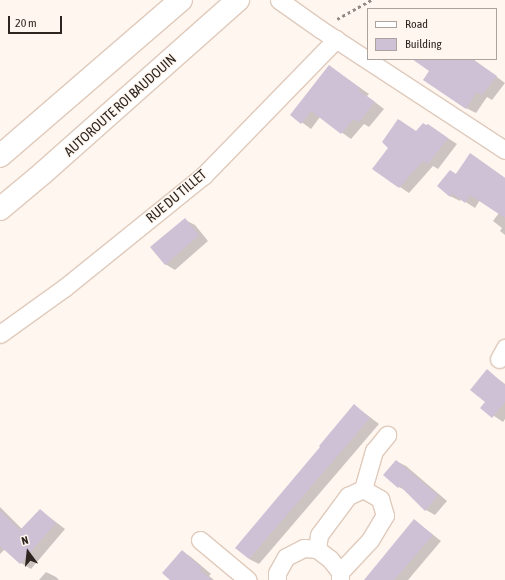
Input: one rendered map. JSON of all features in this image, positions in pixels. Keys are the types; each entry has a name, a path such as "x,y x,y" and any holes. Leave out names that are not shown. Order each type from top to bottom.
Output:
{"highway":[{"path":"0,156 181,0"},
{"name":"AUTOROUTE ROI BAUDOUIN","path":"0,209 43,173 238,0"}],"street":[{"path":"279,0 367,59"},
{"name":"RUE DU TILLET","path":"0,334 64,288 203,176 336,39"},
{"path":"368,60 505,150"},
{"path":"318,549 319,535 348,496 363,489 374,451 387,435"},
{"path":"276,580 276,573 286,557 304,548 318,549 330,558 340,576 370,540 385,515 380,500 363,489"},
{"path":"200,540 248,580"}],"path":[{"path":"314,25 371,0"}],"building":[{"path":"413,60 473,60 497,76 482,95 477,92 466,109 423,80 429,71"},
{"path":"329,65 360,88 358,90 375,102 359,122 354,119 341,134 311,111 301,124 290,115"},
{"path":"398,119 416,131 423,123 426,125 428,124 448,138 428,164 423,161 399,188 372,169 388,148 382,142"},
{"path":"470,153 505,178 505,218 470,195 465,203 452,193 450,197 437,186 450,170 456,174"},
{"path":"185,218 199,235 165,265 150,247"},
{"path":"487,369 505,385 505,402 492,418 480,408 485,402 470,390"},
{"path":"354,404 370,418 249,559 235,548"},
{"path":"396,460 438,495 425,511 400,486 398,488 383,475"},
{"path":"40,509 56,523 20,564 0,546 0,510 20,530"},
{"path":"414,519 433,535 394,580 364,580"},
{"path":"182,550 202,568 200,570 212,580 170,580 162,573"}]}
